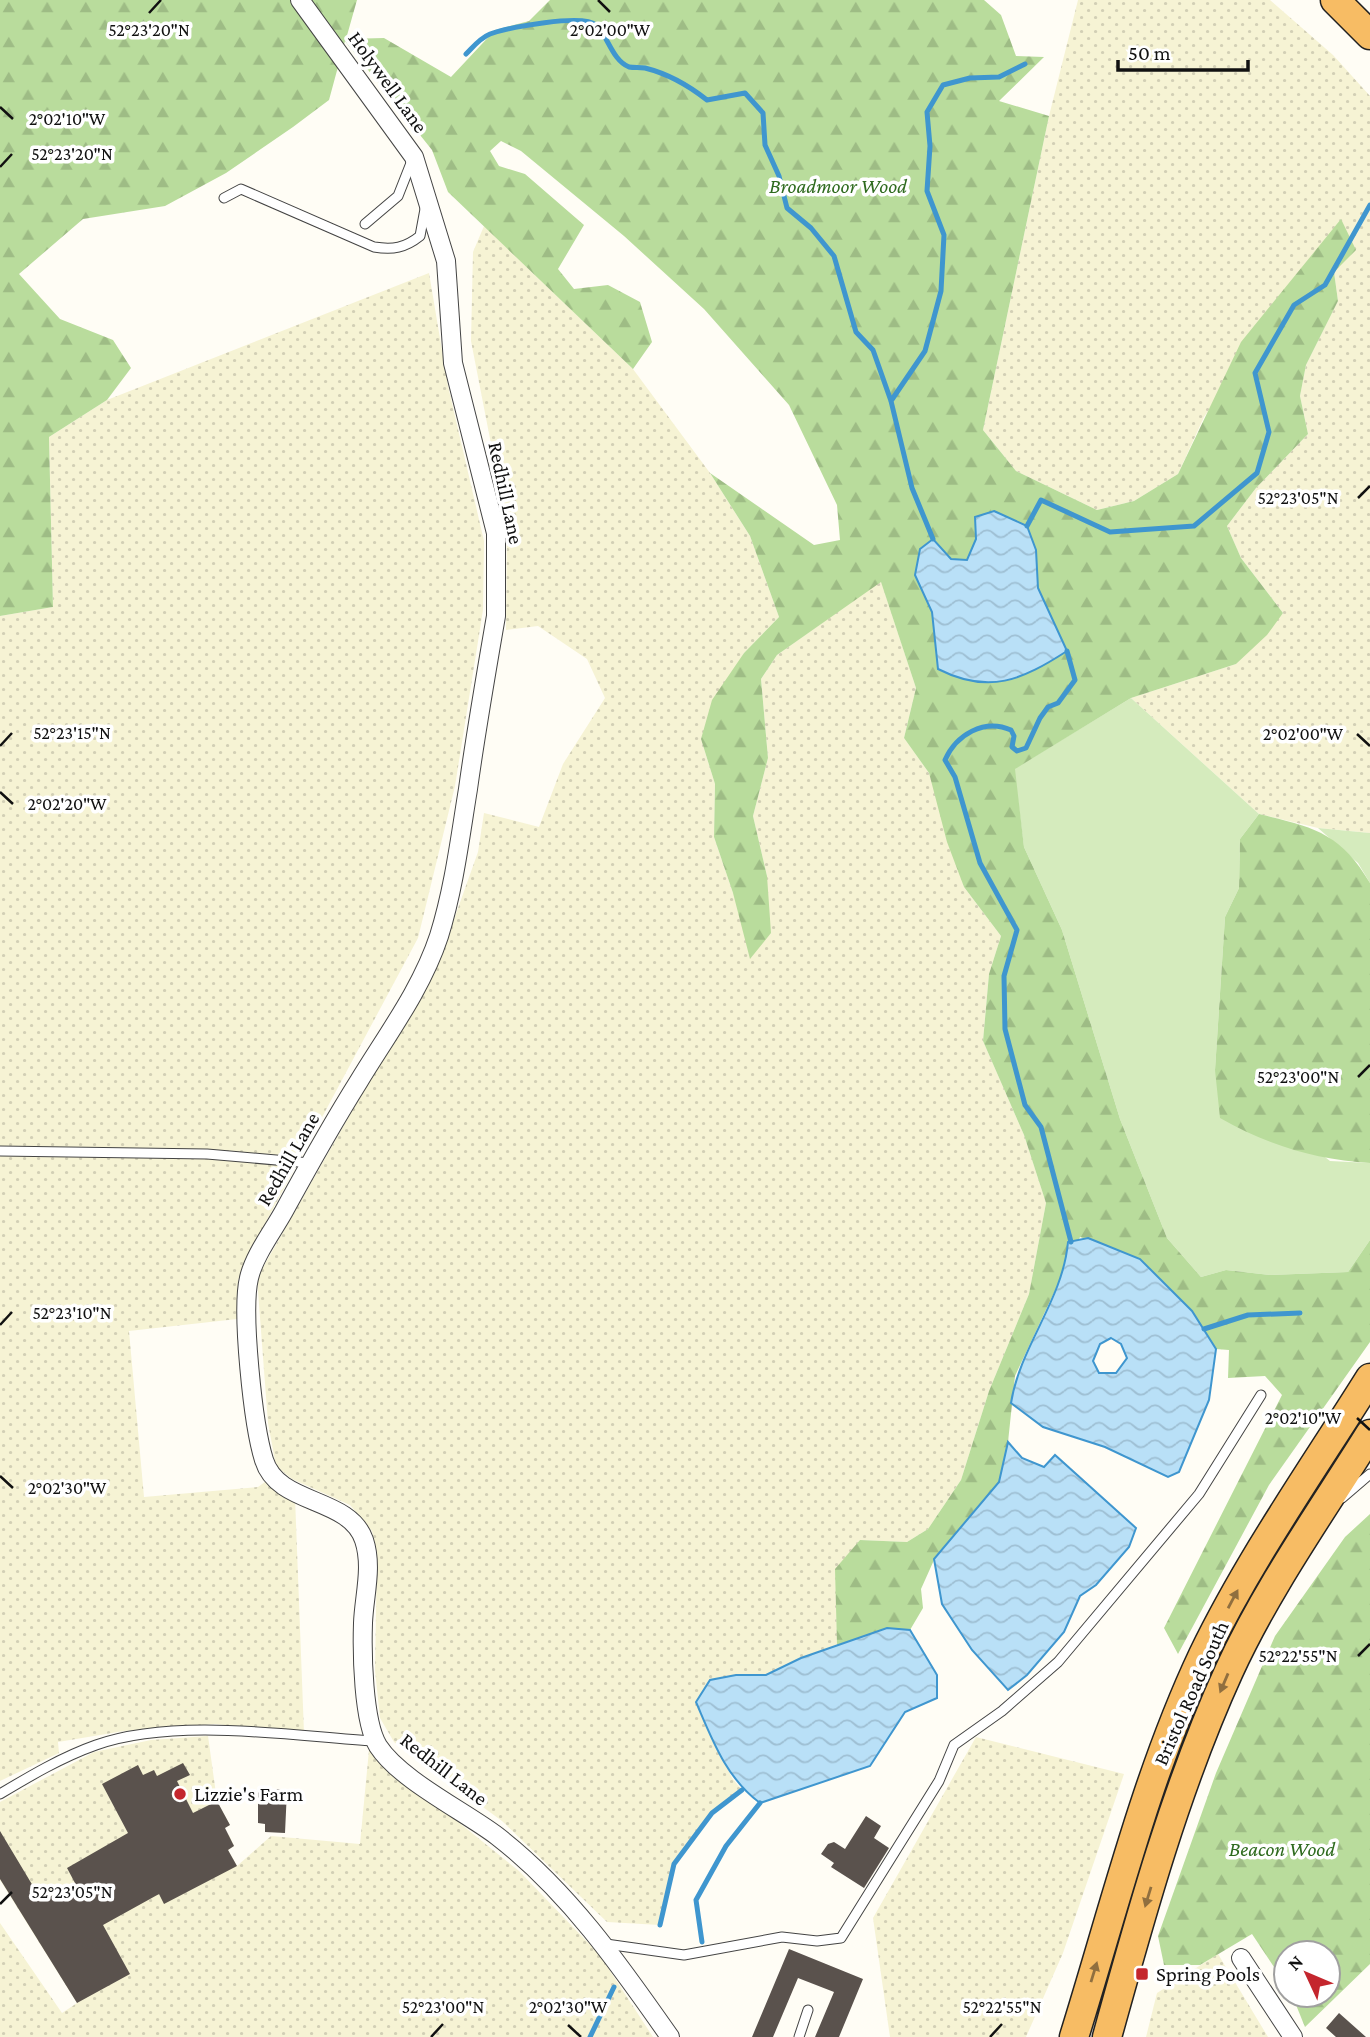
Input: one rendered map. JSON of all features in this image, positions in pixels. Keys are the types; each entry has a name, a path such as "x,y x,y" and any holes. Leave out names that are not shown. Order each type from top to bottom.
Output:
{"highway":[{"path":"1335,0 1370,35"},
{"name":"Bristol Road South","path":"1074,2037 1163,1749 1203,1655 1245,1577 1370,1378"},
{"name":"Bristol Road South","path":"1107,2037 1194,1754 1230,1669 1270,1594 1370,1434"}],"street":[{"name":"Holywell Lane","path":"300,0 414,157"},
{"name":"Redhill Lane","path":"414,157 446,261 453,363 496,533 496,617 456,866 438,939 398,1020 310,1163 249,1277 248,1335 255,1413 265,1465 285,1488 342,1515 356,1526 363,1538 368,1563 363,1622 364,1684 375,1741 384,1754 435,1796 496,1836 559,1892 606,1944 670,2037"},
{"path":"1241,1958 1293,2037"}],"lane":[{"path":"365,224 398,196 414,157"},
{"path":"224,198 241,189 374,247 388,249 400,248 420,236 426,197"},
{"path":"0,1151 207,1154 310,1163"},
{"path":"606,1944 684,1955 782,1937 817,1941 841,1938 939,1781 954,1745 1002,1711 1058,1662 1199,1494 1261,1395"},
{"path":"1315,1521 1370,1474"},
{"path":"0,1794 38,1771 97,1745 150,1735 214,1730 375,1741"},
{"path":"799,2037 808,2010"}],"shaded area":[{"path":"1078,0 1270,0 1333,55 1370,96 1370,833 1318,828 1259,814 1131,698 1236,664 1283,613 1241,558 1227,526 1256,488 1308,434 1300,396 1306,365 1338,301 1334,272 1341,219 1204,417 1178,474 1134,501 1097,510 1016,471 983,430 1049,116"},
{"path":"484,226 633,369 710,473 750,536 779,617 744,653 701,739 715,784 714,837 733,893 767,876 753,816 768,758 761,679 777,655 881,581 916,688 904,738 929,773 964,887 1001,936 989,974 983,1041 1024,1135 1046,1203 1029,1294 989,1391 961,1480 928,1529 907,1542 860,1540 836,1569 837,1645 766,1675 736,1675 696,1701 732,1778 742,1790 712,1813 674,1864 660,1925 607,1922 502,1821 394,1742 380,1718 375,1670 377,1554 372,1531 350,1505 292,1479 276,1466 268,1423 257,1278 442,953 478,852 484,813 539,827 563,764 605,698 587,659 538,626 506,630 507,526 471,341 473,252"},
{"path":"429,273 448,386 484,541 483,610 455,786 418,938 259,1235 238,1280 237,1319 129,1331 144,1497 258,1487 269,1479 295,1497 304,1733 215,1724 124,1731 58,1742 59,1753 0,1781 0,616 53,607 49,437 107,400"},
{"path":"208,1736 217,1801 230,1825 219,1830 229,1835 234,1846 228,1850 237,1866 271,1836 360,1844 369,1750 519,1871 599,1954 653,2037 0,2037 0,1923 62,2013 77,2003 0,1880 0,1802 94,1752 151,1740"},
{"path":"976,1737 1124,1774 1063,1953 1026,2037 890,2037 873,1918"},
{"path":"1218,1954 1268,2037 1146,2037 1157,1993"}],"green space":[{"name":"Broadmoor Wood","path":"0,0 357,0 346,39 384,38 451,77 495,30 529,21 550,0 984,0 1001,15 1016,56 1044,57 999,101 1049,116 983,430 1016,471 1097,510 1134,501 1178,474 1241,342 1341,219 1356,250 1334,272 1338,301 1306,365 1300,396 1308,434 1256,488 1227,526 1241,558 1283,613 1267,635 1236,664 1131,698 1015,769 1024,847 1062,930 1120,1119 1167,1238 1201,1277 1226,1270 1270,1275 1348,1272 1370,1240 1370,1342 1269,1485 1178,1654 1164,1628 1282,1395 1265,1376 1228,1378 1229,1350 1216,1349 1192,1311 1140,1259 1080,1237 1015,1376 1008,1442 999,1482 934,1560 921,1589 923,1608 910,1630 887,1628 837,1645 835,1569 860,1540 907,1542 928,1529 961,1480 989,1391 1029,1294 1046,1203 1024,1135 983,1041 989,974 1001,936 964,887 947,842 929,773 904,738 916,688 881,582 777,655 761,679 768,758 753,816 767,876 771,933 750,959 733,893 714,837 715,784 701,739 712,700 744,653 779,617 750,536 710,473 814,545 840,540 837,505 789,405 704,309 624,236 521,151 501,141 490,151 499,166 525,174 584,225 558,269 574,289 608,285 640,302 652,342 633,369 448,192 432,150 345,41 329,100 293,127 226,173 165,206 83,219 19,274 60,319 113,340 131,368 107,400 49,437 53,607 0,616"},
{"path":"1131,698 1259,814 1240,839 1239,888 1225,917 1215,1070 1330,1161 1370,1163 1370,1240 1348,1272 1270,1275 1226,1270 1201,1277 1167,1238 1120,1119 1062,930 1024,847 1014,769"},
{"path":"1259,814 1324,834 1348,853 1370,883 1370,1163 1330,1159 1292,1150 1220,1118 1215,1070 1225,917 1239,888 1240,839"},
{"path":"1318,828 1370,833 1370,883 1358,863"},
{"name":"Beacon Wood","path":"1370,1514 1370,1964 1342,1991 1342,1939 1272,1939 1272,1964 1252,1934 1200,1965 1164,1965 1158,1936 1216,1773 1275,1636 1345,1537"},
{"name":"Beacon Wood","path":"1298,2009 1324,2009 1305,2027"}],"water":[{"path":"994,511 1027,526 1036,550 1038,588 1067,651 1035,670 1005,681 973,681 938,669 932,612 915,575 920,549 933,539 951,559 967,560 976,539 975,517"},
{"path":"1088,1238 1140,1259 1192,1311 1216,1349 1209,1400 1179,1472 1168,1477 1105,1447 1043,1427 1011,1403 1023,1362 1058,1284 1068,1242","holes":["1111,1338 1121,1344 1127,1358 1116,1373 1099,1373 1093,1361 1100,1344"]},
{"path":"1008,1442 1022,1458 1044,1467 1055,1455 1136,1528 1129,1547 1096,1585 1080,1596 1064,1632 1027,1675 1008,1690 972,1650 942,1604 934,1559 999,1482"},
{"path":"887,1628 910,1630 937,1675 937,1698 905,1712 870,1766 760,1803 729,1770 714,1744 696,1702 710,1680 736,1675 766,1675 801,1658"}],"building":[{"path":"183,1763 190,1775 177,1781 193,1813 217,1801 230,1825 225,1828 234,1846 228,1850 237,1866 164,1904 159,1894 103,1925 130,1974 77,2003 0,1879 0,1831 42,1901 75,1883 67,1868 128,1833 102,1784 138,1765 143,1775 154,1770 157,1776"},
{"path":"258,1788 287,1790 285,1833 265,1832 265,1824 258,1823"},
{"path":"866,1816 881,1826 874,1838 889,1848 864,1888 831,1867 834,1863 821,1854 828,1844 834,1842 845,1849"},
{"path":"789,1949 863,1979 839,2037 815,2037 834,1992 798,1978 773,2037 752,2037"},
{"path":"1339,2013 1366,2037 1336,2037 1326,2028"}],"waterway":[{"path":"466,54 483,38 499,31 576,20 596,25 614,54 629,67 654,70 685,85 707,100 745,93 763,113 765,145 779,176 787,208 811,228 834,256 856,332 873,350 891,401 912,488 933,539"},
{"path":"891,401 925,351 941,291 944,235 927,191 930,146 927,112 943,85 970,78 999,77 1025,64"},
{"path":"1027,526 1041,500 1110,532 1194,526 1257,473 1269,432 1255,373 1294,305 1325,285 1370,205"},
{"path":"1067,651 1075,680 1058,703 1048,707 1040,718 1026,748 1017,751 1012,747 1014,736 1011,730 991,726 964,736 945,760 955,777 980,863 1017,930 1004,976 1005,1029 1025,1105 1041,1127 1071,1242"},
{"path":"1204,1329 1248,1315 1300,1313"},
{"path":"660,1925 674,1864 712,1813 742,1790"},
{"path":"702,1942 696,1900 726,1846 760,1803"},
{"path":"590,2037 614,1987"}],"place":[{"name":"Lizzie's Farm","path":"180,1794"},
{"name":"Spring Pools","path":"1142,1974"}]}
